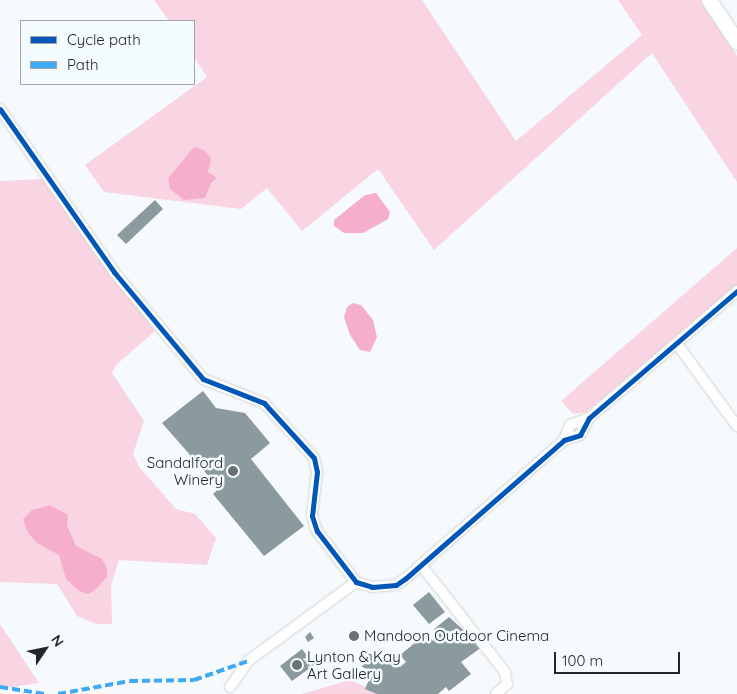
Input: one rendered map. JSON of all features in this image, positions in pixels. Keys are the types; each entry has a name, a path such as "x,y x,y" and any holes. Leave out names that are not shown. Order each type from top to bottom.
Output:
{"highway":[{"path":"709,0 737,42"}],"street":[{"path":"0,110 114,272 203,379 264,403 314,458 317,472 312,516 317,531 356,582 372,587 396,585 421,565 564,440 580,435 589,418 737,292"},
{"path":"677,344 737,426"},
{"path":"421,565 505,672 507,684 496,694"},
{"path":"230,687 248,661 356,582"}],"path":[{"path":"323,694 332,682"}],"shaded area":[{"path":"154,0 422,0 516,141 642,35 618,0 701,0 737,56 737,182 652,53 434,250 378,169 302,231 267,188 241,209 104,192 85,165 207,77 195,59 195,20 168,20"},
{"path":"194,147 204,150 211,159 208,172 217,178 211,183 205,198 184,200 170,189 168,178"},
{"path":"42,179 155,331 116,365 112,373 144,421 133,454 140,468 176,509 195,514 216,538 207,565 119,560 111,585 112,624 96,624 77,616 57,584 0,582 0,181"},
{"path":"376,193 390,212 388,219 363,233 344,233 334,226 334,220 365,195"},
{"path":"737,248 737,286 586,412 573,414 561,401"},
{"path":"353,303 361,305 373,320 377,337 370,352 360,350 350,335 344,317 347,307"},
{"path":"50,505 68,515 67,525 76,546 102,559 107,568 107,577 94,591 87,594 79,591 66,579 59,555 37,543 28,533 23,519 32,510"},
{"path":"0,624 39,683 0,689"},
{"path":"350,680 381,694 302,694"}],"building":[{"path":"155,200 163,209 126,244 117,235"},
{"path":"203,391 216,408 245,413 270,443 251,459 304,526 264,556 213,494 219,488 162,423"},
{"path":"429,592 445,612 429,624 413,605"},
{"path":"449,617 482,647 461,662 471,674 449,691 446,687 438,694 377,694 365,689 373,671 362,667 368,653 400,667 406,662 400,655 427,633 433,641 439,636 434,629"},
{"path":"310,632 314,638 308,642 305,637"},
{"name":"Lynton & Kay Art Gallery","path":"302,649 314,665 292,681 280,666"}],"marked path":[{"path":"58,694 130,681 194,680 248,661"},
{"path":"0,687 46,694"}],"cycle path":[{"path":"0,109 114,272 203,379 264,403 314,458 317,472 312,516 317,531 356,582 372,587 396,585 406,578 564,440 580,435 589,418 737,291"}],"place":[{"name":"Sandalford Winery","path":"233,471"},
{"name":"Mandoon Outdoor Cinema","path":"354,636"},
{"name":"Lynton & Kay Art Gallery","path":"297,665"}]}
